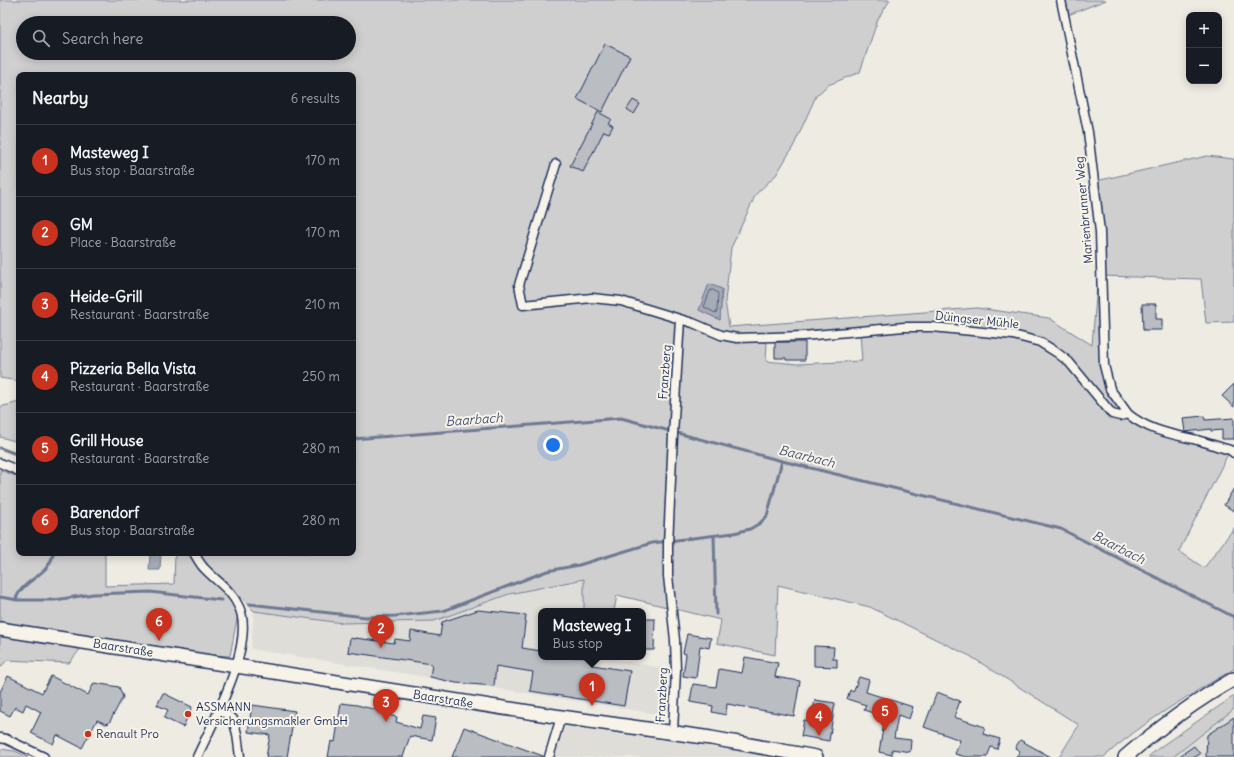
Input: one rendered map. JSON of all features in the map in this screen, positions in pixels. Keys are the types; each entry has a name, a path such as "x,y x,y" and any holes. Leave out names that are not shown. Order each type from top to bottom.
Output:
{"main road":[{"name":"Baarstraße","path":"0,629 561,717 672,732 816,757"},
{"path":"1125,757 1177,716 1216,689 1234,679"}],"street":[{"name":"Marienbrunner Weg","path":"1061,0 1088,132 1100,232 1104,365 1110,389 1128,414"},
{"path":"556,164 519,285 523,305 592,298 621,301 680,320"},
{"name":"Düingser Mühle","path":"680,320 693,323 721,335 737,338 803,336 904,327 932,327 1013,335 1040,342 1069,362 1112,414 1120,416 1128,414 1139,423 1167,434 1198,440 1230,450 1234,453"},
{"name":"Franzberg","path":"672,732 676,670 675,640 668,576 668,534 680,320"},
{"path":"0,463 16,470"},
{"path":"196,556 204,568 227,588 239,607 243,622 236,666 197,757"},
{"path":"219,708 233,719 237,734 240,757"},
{"path":"549,757 561,717"},
{"path":"0,738 6,739 44,757"}],"shaded area":[{"path":"0,0 890,0 878,19 860,72 828,85 816,96 794,145 776,175 756,194 731,248 725,301 729,327 977,308 1049,318 1092,345 1098,273 1100,365 1106,390 1124,412 1119,413 1112,411 1086,377 1069,359 1054,348 1039,339 1011,332 933,323 735,335 647,306 646,310 676,322 692,325 720,337 738,341 767,342 766,361 797,364 862,361 860,333 931,330 932,327 1013,335 1040,342 1069,362 1112,414 1120,416 1128,414 1152,428 1230,450 1179,551 1204,568 1234,528 1234,669 1183,699 1150,721 1104,757 1059,757 1079,725 970,656 870,607 778,585 775,655 717,643 721,620 617,595 615,608 584,608 584,579 509,594 434,621 342,623 254,611 241,597 230,656 82,647 69,663 7,660 0,668 0,470 16,476 16,556 105,556 105,586 174,584 175,556 356,556 356,72 16,72 16,381 0,378","holes":["709,284 722,289 720,320 699,310"]},
{"path":"1066,0 1106,0 1068,15"},
{"path":"1207,156 1234,159 1234,322 1206,323 1201,279 1102,276 1096,181"},
{"path":"16,403 16,441 0,437 0,407"},
{"path":"585,579 584,608 538,608 538,660 622,660 671,670 664,715 251,649 254,611 342,623 434,621 509,594"},
{"path":"1234,696 1234,709 1173,757 1148,757 1160,747"},
{"path":"1234,709 1234,757 1173,757"},
{"path":"565,726 769,755 777,757 555,757"},
{"path":"0,749 15,751 28,757 0,757"}],"water":[{"path":"709,284 722,289 720,320 699,310"},
{"path":"150,556 161,556 160,570 149,570"}],"building":[{"path":"605,44 630,56 602,112 577,99"},
{"path":"633,100 640,104 634,114 627,109"},
{"path":"598,112 611,119 608,123 613,126 609,133 604,131 583,172 570,166"},
{"path":"1142,304 1156,304 1156,319 1162,319 1162,330 1143,330"},
{"path":"775,342 805,342 805,360 786,360 786,358 775,358"},
{"path":"1234,384 1234,407 1222,396"},
{"path":"1204,416 1205,420 1234,418 1234,439 1222,439 1222,430 1211,431 1211,429 1185,432 1183,418"},
{"path":"1234,488 1234,511 1224,505"},
{"path":"478,610 526,615 522,648 538,651 538,660 593,660 592,665 630,671 624,706 530,691 533,672 496,666 494,686 456,683 430,677 432,664 348,652 350,638 394,643 395,639 410,641 411,631 440,636 442,622"},
{"path":"646,619 655,619 654,650 646,650"},
{"path":"687,634 711,638 709,648 700,646 696,678 683,676 686,654 683,653"},
{"path":"814,646 834,647 833,659 837,659 837,667 814,666"},
{"path":"745,657 778,663 775,677 800,681 794,716 727,704 726,715 712,712 713,706 690,702 693,684 716,687 719,669 742,673"},
{"path":"8,676 42,693 51,676 88,695 94,683 119,687 123,697 109,723 106,724 97,720 82,748 57,735 53,744 31,733 41,712 26,704 23,711 15,707 10,716 0,711 0,692"},
{"path":"859,677 869,680 866,692 913,707 909,719 898,715 894,738 911,740 910,752 892,749 892,755 879,752 885,717 864,710 866,705 847,699 850,690 853,692"},
{"path":"937,692 960,701 954,717 985,727 983,734 1000,739 997,749 991,747 987,757 966,757 955,754 960,740 924,727"},
{"path":"163,693 192,707 183,727 164,718 168,710 157,705"},
{"path":"815,700 835,703 829,741 801,736 804,720 811,721"},
{"path":"341,703 357,705 385,712 384,714 397,717 396,722 420,729 423,716 436,718 432,740 410,736 403,757 328,757 331,741 335,742"},
{"path":"252,705 295,711 287,757 266,757 270,735 248,732"},
{"path":"1234,717 1234,757 1206,757 1207,735"},
{"path":"464,727 543,756 543,757 452,757"},
{"path":"1020,740 1051,757 1016,757 1020,751 1015,748"},
{"path":"1194,746 1200,754 1195,757 1178,757"}],"waterway":[{"name":"Baarbach","path":"356,439 621,418 782,461 1061,529 1234,617"},
{"name":"Baarbach","path":"0,448 16,454"},
{"path":"249,604 366,617 396,616 443,611 547,571 579,565 652,543 734,533 750,529 760,523 767,516 782,461"},
{"path":"714,536 716,614"},
{"path":"15,600 24,586 45,570 49,565 52,556"},
{"path":"0,597 18,600 55,600 93,594 150,592 221,600"}],"place":[{"name":"Barendorf","path":"159,641"},
{"name":"GM","path":"381,648"},
{"name":"Masteweg I","path":"592,706"},
{"name":"ASSMANN Versicherungsmakler GmbH","path":"188,714"},
{"name":"Heide-Grill","path":"386,722"},
{"name":"Grill House","path":"885,731"},
{"name":"Renault Pro","path":"88,734"},
{"name":"Pizzeria Bella Vista","path":"819,736"}]}
